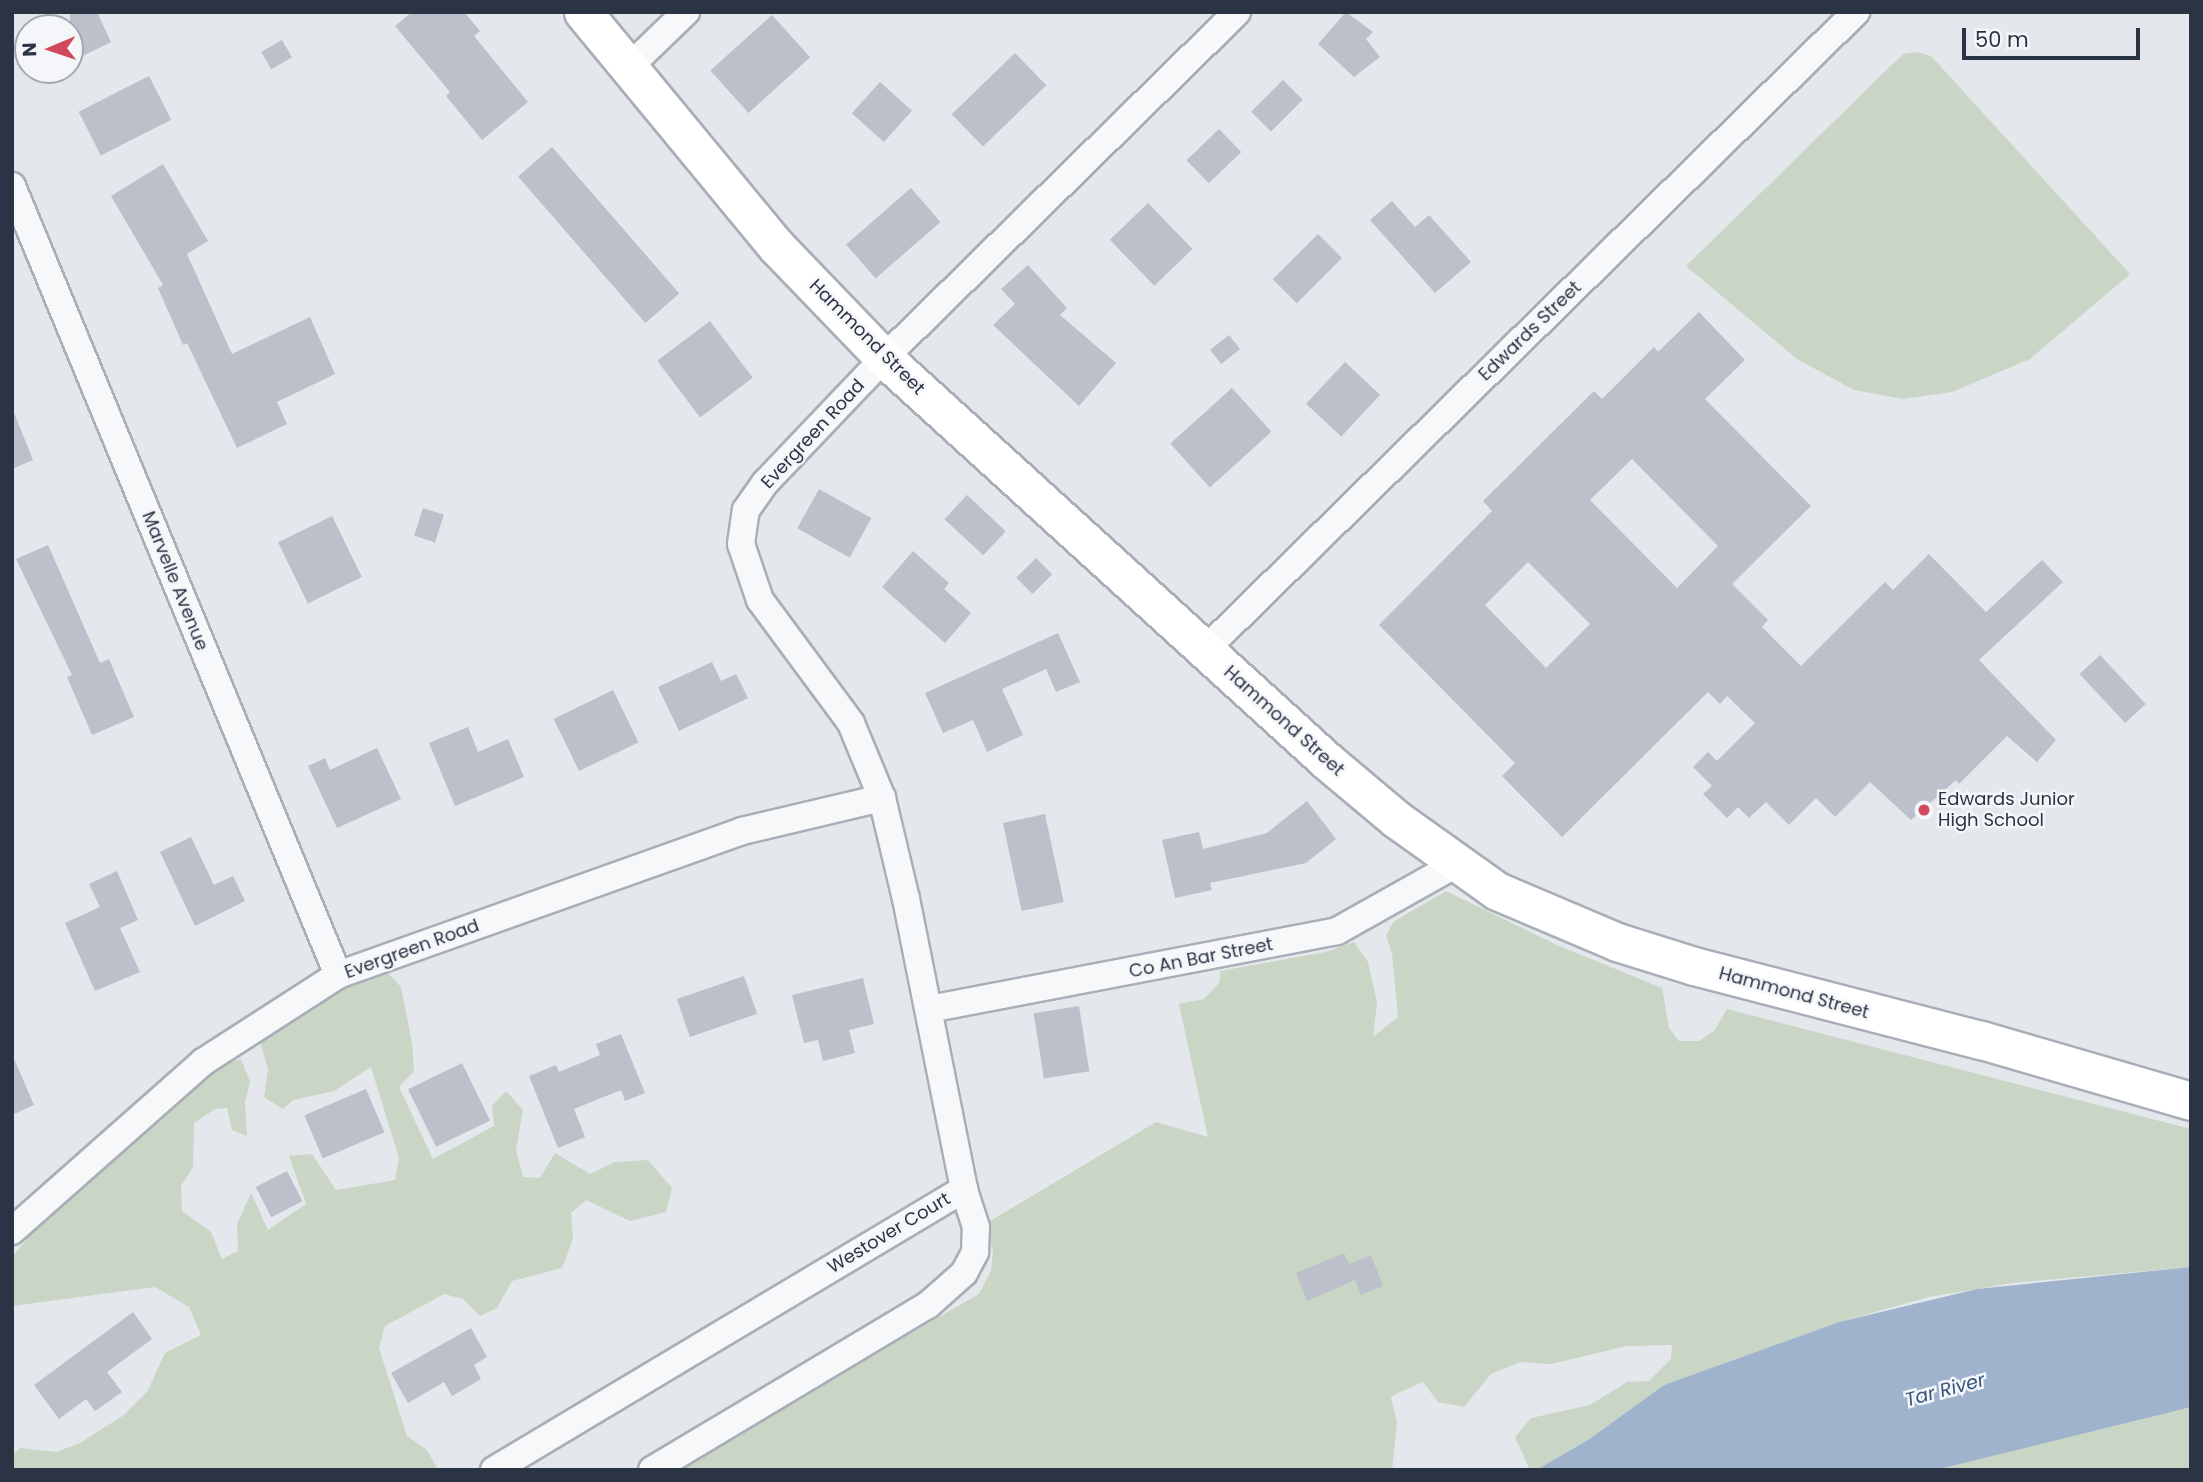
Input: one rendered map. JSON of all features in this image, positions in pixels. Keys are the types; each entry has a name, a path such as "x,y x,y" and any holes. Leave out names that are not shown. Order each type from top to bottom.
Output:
{"street":[{"name":"Hammond Street","path":"583,12 777,247 884,358 1327,761 1497,891 1617,942 2191,1101"},
{"path":"628,68 686,12"},
{"name":"Evergreen Road","path":"964,1189 929,1009 881,798 851,723 760,600 741,544 746,510 765,483 884,358 1237,12"},
{"name":"Edwards Street","path":"1205,650 1856,12"},
{"name":"Marvelle Avenue","path":"12,186 338,975"},
{"name":"Evergreen Road","path":"12,1231 203,1062 338,975 742,831 881,798"},
{"name":"Co An Bar Street","path":"929,1009 1337,931 1458,863"},
{"name":"Westover Court","path":"494,1470 964,1189 976,1227 975,1252 946,1292 652,1470"}],"green space":[{"path":"1917,52 1931,56 2130,274 2030,359 1952,392 1903,399 1854,390 1797,359 1686,266 1903,54"},
{"path":"1446,891 1557,945 1662,988 1669,1028 1679,1041 1699,1041 1714,1031 1727,1009 2191,1129 2191,1267 2013,1283 1929,1297 1839,1322 1664,1385 1588,1440 1536,1470 1530,1470 1515,1437 1531,1418 1590,1405 1627,1382 1649,1381 1671,1359 1672,1345 1627,1346 1551,1364 1520,1362 1491,1374 1464,1407 1438,1402 1423,1382 1400,1392 1391,1397 1397,1423 1392,1470 674,1470 979,1294 991,1271 993,1252 985,1224 1156,1122 1208,1137 1179,1004 1204,999 1220,982 1220,971 1326,952 1354,942 1368,962 1377,1002 1373,1037 1398,1017 1392,953 1386,936 1393,922"},
{"path":"384,969 401,987 412,1043 414,1071 399,1087 433,1159 494,1126 492,1106 506,1091 523,1110 516,1150 523,1177 540,1178 555,1153 590,1174 615,1162 648,1160 672,1188 666,1212 630,1221 586,1200 571,1213 573,1239 562,1268 512,1281 497,1308 480,1316 463,1299 444,1294 385,1326 379,1348 407,1436 427,1450 438,1470 12,1470 12,1455 21,1448 56,1452 80,1443 124,1415 147,1392 165,1353 201,1335 189,1307 155,1287 12,1306 12,1257 46,1217 207,1069 241,1059 250,1082 245,1102 247,1136 232,1130 227,1108 215,1109 194,1123 193,1167 181,1186 182,1211 211,1232 222,1259 238,1251 237,1224 251,1193 268,1230 306,1204 289,1156 312,1154 336,1190 395,1180 399,1158 371,1067 334,1091 293,1100 283,1109 264,1097 268,1069 260,1042 293,1014 344,984"},
{"path":"2191,1407 2191,1470 1935,1470 2092,1429"}],"water":[{"name":"Tar River","path":"2191,1267 2191,1407 1935,1470 1536,1470 1588,1440 1664,1385 1839,1322 1977,1289"}],"building":[{"path":"97,12 111,42 84,55 84,14 70,14"},
{"path":"412,12 464,12 480,31 474,36 528,102 482,140 446,96 450,92 395,26"},
{"path":"1346,12 1373,32 1366,39 1380,57 1354,77 1318,44"},
{"path":"772,15 810,57 748,113 710,71"},
{"path":"282,40 292,57 271,69 261,52"},
{"path":"1015,53 1046,85 983,147 952,114"},
{"path":"149,76 171,120 101,156 79,112"},
{"path":"1283,80 1303,100 1271,132 1251,112"},
{"path":"880,82 912,111 884,142 852,113"},
{"path":"1219,129 1241,152 1209,183 1187,160"},
{"path":"552,147 679,293 645,323 518,177"},
{"path":"163,164 208,241 187,254 232,354 310,317 335,374 277,402 287,424 237,448 187,343 183,345 158,288 163,285 111,196"},
{"path":"911,188 941,222 876,278 846,244"},
{"path":"1392,201 1415,227 1429,215 1471,262 1435,293 1370,220"},
{"path":"1148,203 1192,249 1154,286 1110,240"},
{"path":"1318,234 1342,258 1297,303 1273,279"},
{"path":"1028,265 1067,308 1060,315 1116,363 1079,406 993,325 1015,304 1001,289"},
{"path":"1699,312 1745,360 1705,399 1811,506 1732,584 1768,620 1762,627 1801,666 1885,582 1893,590 1929,554 1986,612 2042,560 2063,582 1979,660 2056,740 2037,762 2007,736 1959,784 1956,780 1911,820 1870,782 1835,817 1816,798 1789,825 1766,802 1749,818 1738,807 1727,818 1703,794 1712,786 1693,767 1708,752 1717,761 1755,723 1727,696 1720,704 1708,692 1562,837 1502,776 1515,763 1379,625 1492,511 1483,501 1594,391 1602,399 1654,347 1658,352","holes":["1632,459 1718,546 1677,588 1590,500","1528,562 1590,624 1546,668 1485,605"]},
{"path":"710,321 753,378 700,417 657,361"},
{"path":"1229,335 1240,349 1221,364 1210,350"},
{"path":"1345,362 1380,395 1341,436 1306,404"},
{"path":"1232,388 1271,432 1210,487 1170,444"},
{"path":"12,411 33,460 12,469"},
{"path":"819,489 871,518 850,557 797,528"},
{"path":"967,495 1006,531 983,555 944,519"},
{"path":"423,508 444,515 435,542 414,536"},
{"path":"332,516 362,577 308,603 278,542"},
{"path":"48,545 100,663 109,659 134,717 92,735 67,677 72,675 16,559"},
{"path":"913,551 949,583 944,589 971,613 945,643 882,587"},
{"path":"1036,558 1052,574 1032,594 1016,578"},
{"path":"1058,633 1080,682 1056,692 1046,669 1002,689 1023,735 987,752 973,720 943,733 925,693"},
{"path":"2100,655 2146,704 2125,723 2080,674"},
{"path":"712,662 721,681 736,674 748,698 679,731 658,687"},
{"path":"613,690 638,742 579,771 554,719"},
{"path":"468,727 478,752 508,739 524,777 455,806 429,743"},
{"path":"377,748 401,799 337,828 308,766 325,758 330,770"},
{"path":"1307,801 1336,839 1306,863 1210,883 1212,890 1175,898 1162,840 1199,832 1203,849 1267,833"},
{"path":"1045,814 1064,902 1022,911 1003,823"},
{"path":"191,837 214,885 233,876 245,901 195,926 160,852"},
{"path":"117,871 138,920 120,928 140,972 95,991 65,923 100,907 89,884"},
{"path":"744,976 757,1014 690,1037 677,999"},
{"path":"863,978 874,1024 849,1030 855,1053 823,1061 818,1040 804,1043 792,995"},
{"path":"1079,1006 1089,1071 1044,1078 1034,1013"},
{"path":"621,1034 645,1093 625,1101 621,1090 574,1109 585,1137 558,1148 529,1076 556,1065 559,1072 600,1055 596,1044"},
{"path":"12,1054 34,1105 12,1115"},
{"path":"462,1063 490,1121 436,1147 408,1089"},
{"path":"366,1089 384,1132 323,1158 304,1115"},
{"path":"287,1171 302,1201 271,1217 256,1187"},
{"path":"1344,1253 1349,1264 1371,1255 1383,1286 1361,1295 1355,1280 1307,1301 1296,1273"},
{"path":"133,1312 152,1339 107,1372 122,1392 95,1411 86,1399 59,1419 34,1385"},
{"path":"471,1328 487,1357 474,1365 481,1379 452,1396 444,1382 408,1403 391,1373"}],"place":[{"name":"Edwards Junior High School","path":"1924,810"}]}
